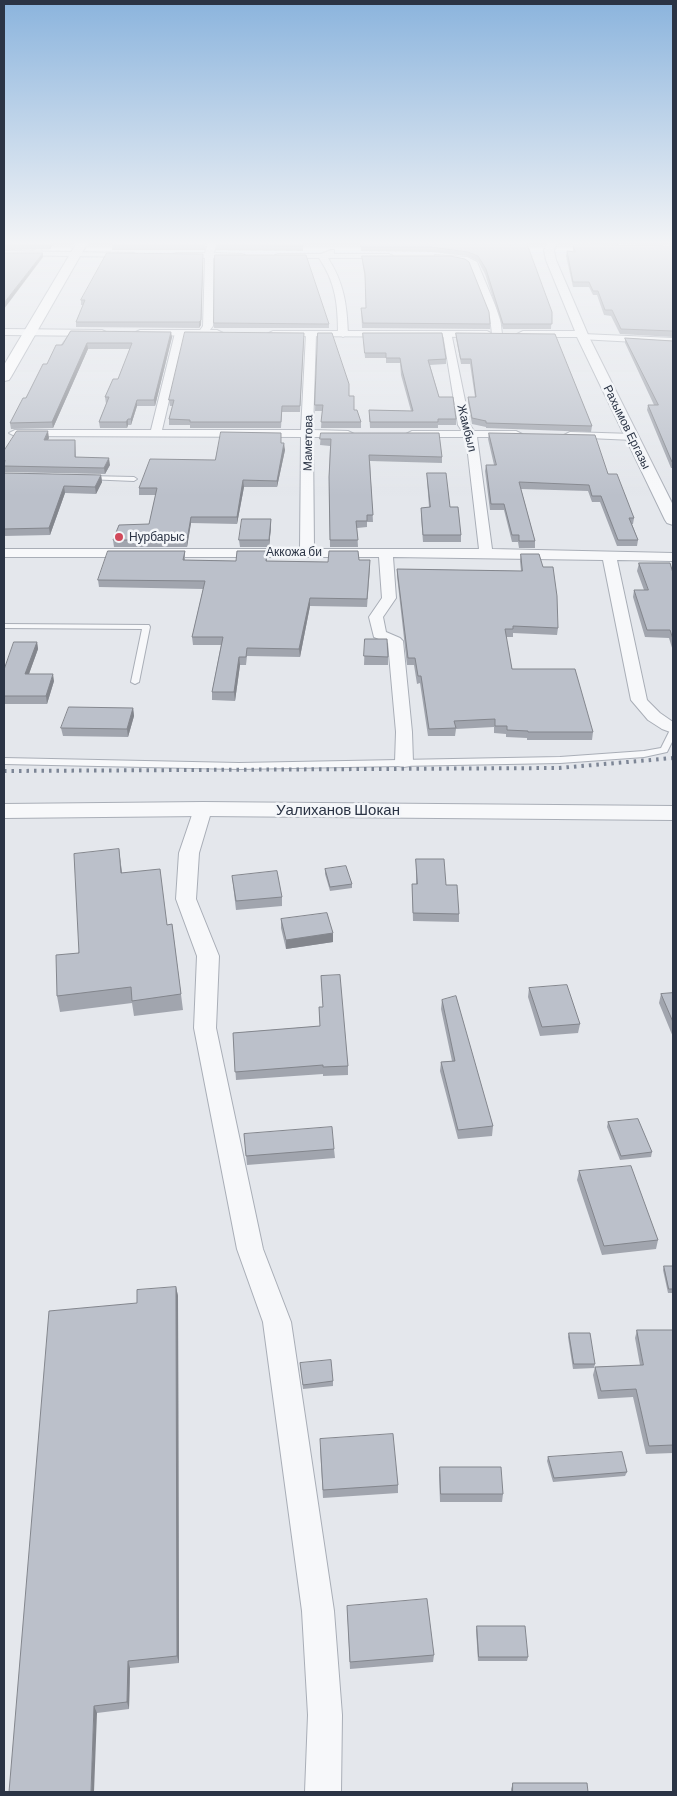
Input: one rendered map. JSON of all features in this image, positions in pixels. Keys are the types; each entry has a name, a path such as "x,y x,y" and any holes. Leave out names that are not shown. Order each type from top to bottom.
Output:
{"main road":[{"path":"4,377 32,328"}],"street":[{"path":"203,333 207,328"},
{"path":"343,328 343,334"},
{"path":"502,328 506,334"},
{"name":"Рахымов Ергазы","path":"579,328 673,520"},
{"path":"4,332 232,334"},
{"path":"156,432 180,333"},
{"path":"262,334 506,334 673,341"},
{"name":"Маметова","path":"307,552 307,434 311,334"},
{"name":"Жамбыл","path":"448,334 464,424 471,434 486,553"},
{"path":"15,433 355,434"},
{"path":"403,434 527,434"},
{"path":"556,435 632,438"},
{"name":"Аккожа би","path":"4,553 486,553 673,557"},
{"path":"386,553 389,598 376,618 379,634 395,641 404,732 404,762"},
{"path":"608,556 639,700 647,713 673,728"},
{"path":"204,809 189,853 186,900 208,956 204,1028 250,1249 278,1332 318,1611 325,1715 323,1792"},
{"name":"Уалиханов Шокан","path":"4,811 204,809 673,813"}],"lane":[{"path":"81,478 134,479"},
{"path":"4,626 146,627 135,682"},
{"path":"4,761 239,766 560,760 644,754 664,750 673,732"}],"building":[{"path":"673,328 673,331 621,329"},
{"path":"71,331 171,332 154,400 137,400 131,419 128,419 126,422 99,422 109,397 105,397 113,379 118,379 132,343 87,343 52,422 10,423 23,398 26,398 43,364 47,364 56,345 62,345"},
{"path":"185,332 304,333 300,406 282,406 281,422 190,422 190,420 169,419 174,400 169,400"},
{"path":"318,333 332,333 349,384 349,396 354,396 354,410 357,410 361,422 321,422 323,405 315,405"},
{"path":"363,333 442,333 446,359 428,360 439,397 453,397 456,419 438,419 438,422 370,422 369,410 413,411 400,358 386,358 386,353 365,353"},
{"path":"456,333 555,334 592,426 486,423 486,421 472,418 468,397 476,397 471,359 461,359"},
{"path":"625,338 673,341 673,462 648,405 658,405"},
{"path":"17,431 48,431 44,440 75,440 75,457 109,458 104,468 4,466 4,451"},
{"path":"221,432 281,433 281,443 284,443 277,481 243,480 237,517 191,517 187,540 113,540 119,525 149,524 157,488 139,488 150,459 215,460"},
{"path":"321,433 439,433 442,457 369,455 373,515 367,515 367,521 356,521 358,540 330,540 329,477 331,439 320,439"},
{"path":"489,433 595,435 608,474 617,474 634,518 629,518 638,540 618,540 601,496 592,496 589,485 519,482 535,541 519,541 519,535 512,535 504,504 491,504 486,465 496,465"},
{"path":"4,473 101,475 95,487 64,486 49,528 4,529"},
{"path":"427,473 446,473 450,507 458,507 461,535 423,535 421,508 430,507"},
{"path":"242,519 271,519 269,540 239,540"},
{"path":"108,551 185,551 183,560 236,561 237,551 267,551 266,561 328,562 329,551 358,551 359,560 370,560 367,599 310,598 299,649 247,648 246,657 239,657 234,692 212,692 223,637 192,637 205,581 98,580"},
{"path":"521,554 539,554 543,567 553,567 557,596 558,628 513,626 513,629 505,629 512,669 575,669 593,732 528,732 507,730 507,726 495,726 495,719 454,721 456,728 429,729 421,676 418,676 415,658 408,658 397,569 522,571"},
{"path":"639,563 670,563 673,573 673,639 670,630 647,630 634,590 648,590"},
{"path":"365,639 387,639 388,657 364,656"},
{"path":"14,642 37,642 25,674 53,674 46,696 4,696 4,670"},
{"path":"69,707 133,708 127,729 61,728"},
{"path":"119,849 121,873 160,869 167,925 172,924 181,994 132,1001 131,987 57,996 56,955 79,953 74,854"},
{"path":"416,859 444,859 446,885 457,885 459,914 413,913 412,884 417,884"},
{"path":"346,866 352,884 330,887 325,869"},
{"path":"277,871 282,897 236,901 232,876"},
{"path":"327,913 333,933 286,940 281,919"},
{"path":"340,975 348,1066 323,1067 323,1065 235,1072 233,1033 320,1026 319,1007 323,1007 321,976"},
{"path":"567,985 580,1024 542,1027 529,988"},
{"path":"673,993 673,1022 661,994"},
{"path":"456,996 493,1126 458,1130 441,1062 455,1061 442,1000"},
{"path":"638,1119 652,1152 621,1156 608,1122"},
{"path":"332,1127 334,1149 246,1156 244,1134"},
{"path":"631,1166 658,1240 604,1246 579,1171"},
{"path":"664,1266 673,1266 673,1289 669,1289"},
{"path":"176,1287 177,1656 128,1661 127,1702 94,1706 91,1792 9,1792 49,1311 137,1303 137,1290"},
{"path":"637,1330 673,1330 673,1445 649,1446 636,1389 601,1391 595,1367 643,1365"},
{"path":"569,1333 590,1333 595,1364 574,1364"},
{"path":"331,1360 333,1381 303,1385 300,1363"},
{"path":"393,1434 398,1485 323,1490 320,1439"},
{"path":"622,1452 627,1472 554,1478 548,1457"},
{"path":"440,1467 501,1467 503,1494 441,1494"},
{"path":"427,1599 434,1655 350,1662 347,1606"},
{"path":"477,1626 525,1626 528,1657 479,1657"},
{"path":"513,1783 587,1783 588,1792 513,1792"}],"railway":[{"path":"4,771 559,768 673,758"}],"place":[{"name":"Нурбарыс","path":"119,537"}]}
